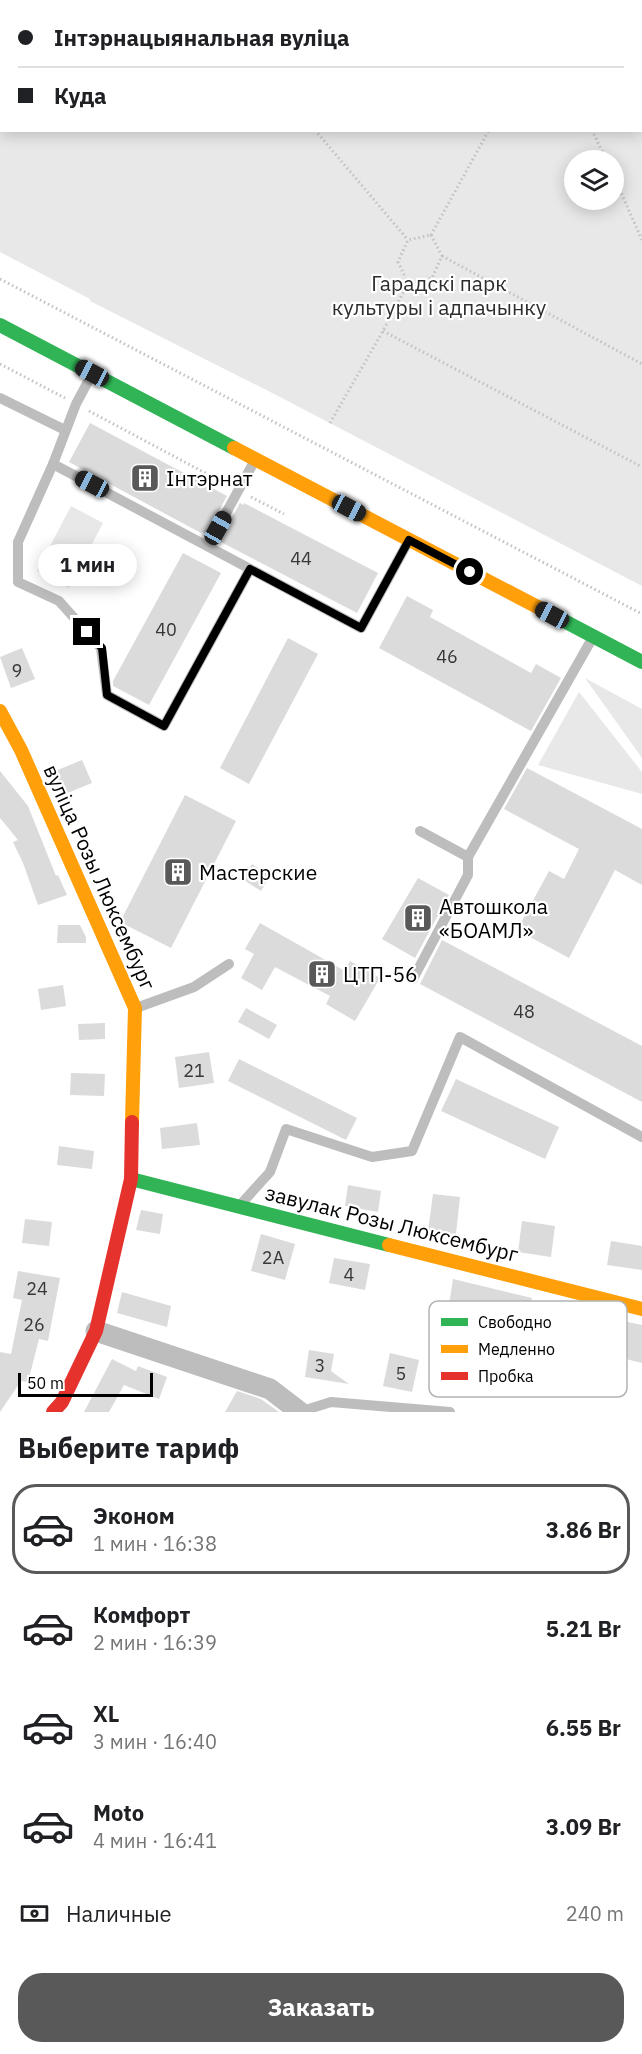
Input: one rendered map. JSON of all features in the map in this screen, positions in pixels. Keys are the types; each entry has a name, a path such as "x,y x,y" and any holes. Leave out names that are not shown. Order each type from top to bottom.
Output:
{"street":[{"path":"0,325 642,662"},
{"name":"вуліца Розы Люксембург","path":"0,711 21,750 135,1008 131,1179 96,1331 62,1402 53,1412"},
{"name":"завулак Розы Люксембург","path":"131,1179 611,1301"},
{"name":"завулак Розы Люксембург","path":"627,1305 642,1309"},
{"path":"96,1331 270,1389 300,1412"}],"lane":[{"path":"92,373 76,404 53,464 18,542 18,582 59,601 102,648 107,695 164,726 250,569"},
{"path":"0,398 65,430"},
{"path":"208,546 255,459"},
{"path":"53,464 361,628 409,540"},
{"path":"412,979 468,875 468,857 593,636"},
{"path":"420,831 468,857"},
{"path":"135,1008 194,987 229,964"},
{"path":"239,1206 270,1172 286,1129 372,1157 412,1151 460,1037 642,1137"},
{"path":"300,1412 332,1402 450,1412"}],"path":[{"path":"317,132 408,240"},
{"path":"408,240 431,235 488,132"},
{"path":"593,132 601,150"},
{"path":"624,200 642,240"},
{"path":"431,235 442,256 642,364"},
{"path":"408,240 398,262 408,283"},
{"path":"408,283 432,278 442,256"},
{"path":"0,279 642,614"},
{"path":"330,423 408,283"},
{"path":"383,331 642,467"},
{"path":"0,364 284,514"}],"green space":[{"name":"Гарадскі парк культуры і адпачынку","path":"0,132 642,132 642,586 278,396 90,301 0,252"},
{"path":"71,506 103,523 69,588 37,571"},
{"path":"585,678 642,709 642,758"},
{"path":"579,692 642,772 642,794 538,765"}],"building":[{"name":"Інтэрнат","path":"90,423 227,496 206,534 69,462"},
{"path":"240,503 244,505 244,503 378,573 357,613 219,541"},
{"path":"183,553 221,573 149,705 113,686 113,681"},
{"path":"407,596 433,610 430,617 531,673 536,664 561,678 531,731 379,648"},
{"path":"288,638 318,654 249,784 220,768"},
{"path":"22,648 35,679 11,688 0,657"},
{"path":"82,760 92,783 65,794 55,771"},
{"path":"527,768 642,829 642,885 615,870 569,958 517,930 549,871 564,879 579,849 504,809"},
{"path":"0,771 28,806 56,876 58,875 67,895 38,905 13,842 18,840 0,818"},
{"name":"Мастерские","path":"185,795 236,821 171,948 120,922"},
{"path":"252,864 270,876 261,891 242,879"},
{"name":"Автошкола «БОАМЛ»","path":"418,878 449,895 415,958 382,939"},
{"path":"260,923 345,971 350,961 380,978 355,1021 326,1004 330,996 275,967 262,990 241,978 254,954 245,949"},
{"path":"58,925 80,925 86,937 86,943 57,943"},
{"path":"442,940 642,1046 642,1102 420,984"},
{"path":"63,985 66,1006 41,1010 38,989"},
{"path":"246,1008 277,1025 269,1039 238,1022"},
{"path":"105,1023 105,1039 79,1040 78,1024"},
{"path":"209,1052 214,1083 179,1088 175,1057"},
{"path":"239,1059 357,1118 346,1140 228,1081"},
{"path":"71,1073 105,1074 104,1096 70,1095"},
{"path":"456,1079 559,1127 545,1159 441,1111"},
{"path":"197,1123 200,1145 162,1149 160,1128"},
{"path":"59,1146 94,1151 92,1169 57,1165"},
{"path":"348,1185 381,1191 378,1212 345,1206"},
{"path":"433,1194 460,1197 456,1234 428,1231"},
{"path":"141,1210 163,1214 160,1234 136,1230"},
{"path":"25,1219 52,1222 49,1246 22,1243"},
{"path":"522,1221 555,1226 551,1257 518,1252"},
{"path":"261,1234 295,1244 285,1280 251,1271"},
{"path":"611,1241 642,1246 642,1270 607,1265"},
{"path":"334,1258 370,1264 365,1290 329,1283"},
{"path":"18,1271 60,1278 48,1341 39,1339 28,1382 21,1381 0,1412 0,1352 11,1354 22,1300 13,1298"},
{"path":"453,1279 532,1298 531,1301 450,1301"},
{"path":"122,1292 171,1306 167,1327 117,1313"},
{"path":"627,1322 642,1325 642,1363 627,1359"},
{"path":"309,1350 334,1354 331,1371 349,1384 305,1377"},
{"path":"390,1353 419,1360 412,1392 383,1386"},
{"path":"112,1359 136,1371 138,1366 167,1377 159,1399 124,1385 109,1412 84,1412"},
{"path":"237,1391 261,1399 279,1412 225,1412"}],"traffic: fast":[{"path":"0,325 234,448"},
{"path":"549,613 642,662"},
{"path":"131,1179 389,1245"}],"traffic: slow":[{"path":"234,448 549,613"},
{"path":"0,711 21,750 135,1008 132,1122"},
{"path":"389,1245 610,1301"},
{"path":"627,1305 642,1309"}],"traffic: jam":[{"path":"53,1412 62,1402 96,1331 131,1179 132,1122"}],"place":[{"name":"Інтэрнат","path":"145,478"},
{"name":"Мастерские","path":"178,872"},
{"name":"Автошкола «БОАМЛ»","path":"418,918"},
{"name":"ЦТП-56","path":"322,974"}],"route":[{"path":"87,632 102,648 107,695 164,726 250,569 361,628 409,540 470,572"}]}
